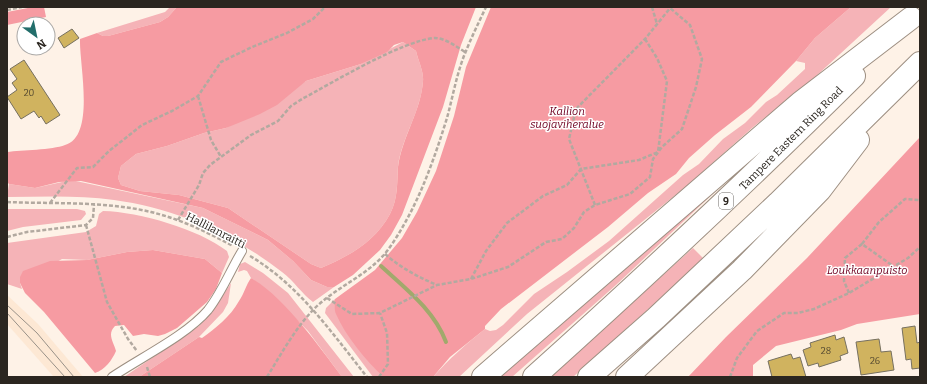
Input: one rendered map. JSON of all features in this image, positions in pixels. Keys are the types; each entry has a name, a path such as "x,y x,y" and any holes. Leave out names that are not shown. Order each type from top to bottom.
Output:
{"highway":[{"path":"483,377 800,103 915,13"},
{"name":"Tampere Eastern Ring Road","path":"534,377 632,290 746,183 915,13"},
{"path":"589,377 656,318 761,219 904,80 920,62"},
{"path":"627,377 742,270 820,190 904,80"}],"lane":[{"path":"112,377 142,356 193,325 220,293 242,251"}],"path":[{"path":"7,10 22,7"},
{"path":"50,203 78,168 92,167 109,151 142,125 172,111 198,96 221,62 252,47 287,34 313,19 325,7"},
{"path":"267,377 284,348 313,310 327,298 374,266 385,254 405,224 429,174 465,52 486,7"},
{"path":"652,7 657,24"},
{"path":"327,298 352,314 380,313 437,285 471,279 508,267 546,242 562,239 574,228 584,212 595,205 630,194 650,177 653,159 658,152 682,129 696,87 702,60 690,25 670,8 645,39 576,109 569,139 595,205"},
{"path":"178,220 199,185 203,173 221,157 259,129 278,121 302,99 400,49 417,42 436,38 465,52"},
{"path":"645,39 657,58 667,81 658,152"},
{"path":"198,96 211,140 221,157"},
{"path":"471,279 486,251 507,223 543,196 567,185 581,169 639,160 658,152"},
{"path":"849,293 844,281 845,258 862,244 879,222 905,199 920,200"},
{"name":"Hallilanraitti","path":"7,202 94,205 150,212 178,220 205,231 242,251 285,282 313,310 367,377"},
{"path":"7,237 27,232 86,225 93,218 94,205"},
{"path":"86,225 107,302 128,339 142,356"},
{"path":"862,244 893,266"},
{"path":"730,377 737,358 758,331 764,326 784,313 814,309 849,293 908,258 920,247"},
{"path":"385,254 397,265 419,278 437,285"},
{"path":"379,377 388,364 388,332 380,313"}],"shaded area":[{"path":"170,7 177,7 168,17 160,22 108,36 103,36 97,33 165,12"},
{"path":"851,7 891,7 814,78 752,128 688,185 527,314 459,377 433,377 471,340 485,329 490,331 496,330 534,294 609,241 683,175 699,164 723,139 745,123 766,102 777,95 805,69 805,63 796,61 815,38"},
{"path":"403,42 416,51 422,70 422,92 400,155 397,191 393,208 377,233 351,253 321,268 311,264 228,208 179,195 140,191 121,185 118,178 121,166 136,154 167,146 204,133 226,128 306,81 361,64"},
{"path":"773,137 616,285 512,377 494,377"},
{"path":"71,180 203,208 268,240 293,261 311,280 327,287 334,287 313,302 282,272 244,246 202,225 159,209 101,198 7,197 9,184 35,188"},
{"path":"7,209 77,209 85,211 86,214 81,220 23,227 7,231"},
{"path":"103,211 151,218 185,229 215,243 227,251 229,257 222,273 205,259 153,250 127,252 87,260 62,259 20,283 22,289 7,284 7,243 86,232 96,226 99,214"},
{"path":"693,248 704,259 573,377 550,377"},
{"path":"245,262 263,273 288,293 354,377 342,377 308,331 267,290 251,278 247,271 244,270 238,272 240,264"},
{"path":"231,283 228,303 223,312 199,337 139,377 124,377 199,326 215,308"},
{"path":"7,295 38,324 83,377 54,377 7,324"},
{"path":"335,299 335,308 374,367 383,377 373,377 325,313 326,308"}],"green space":[{"path":"33,7 44,7 46,16 16,16 16,23 7,25 7,12"},
{"path":"177,7 476,7 461,45 443,107 402,215 391,235 380,250 353,275 334,287 327,287 311,280 293,261 268,240 203,208 81,181 59,182 35,188 9,184 7,182 7,152 59,147 75,139 80,128 84,98 80,39 97,33 103,36 108,36 160,22 168,17","holes":["403,42 416,51 423,74 422,92 400,156 396,197 393,208 384,224 369,240 351,253 321,268 311,264 228,208 179,195 140,191 121,185 118,178 121,166 136,154 167,146 204,133 226,128 260,114 277,105 306,81 361,64 387,52 394,45"]},
{"name":"Kallion suojaviheralue","path":"491,7 851,7 815,38 796,61 751,107 715,135 689,158 676,174 648,193 608,227 501,309 485,326 485,329 450,357 433,377 383,377 363,356 340,323 335,312 335,299 375,270 402,238 417,212 436,171 454,116 466,67"},
{"name":"Loukkaanpuisto","path":"920,137 920,314 857,324 841,330 776,346 753,365 753,377 688,377 726,337 807,258"},
{"path":"153,250 205,259 222,273 216,289 207,302 177,328 165,334 158,336 144,334 133,336 124,325 115,326 111,332 111,335 116,351 108,364 102,370 95,373 44,312 25,293 20,283 20,277 23,271 50,261 87,260 127,252"},
{"path":"251,278 276,297 300,323 342,377 139,377 199,337 202,338 217,326 235,307"}],"building":[{"path":"72,29 79,38 64,48 58,38"},
{"path":"24,60 60,115 46,124 41,116 39,118 34,111 21,119 7,97 17,90 12,83 17,79 10,69"},
{"path":"915,326 917,343 920,342 920,368 912,369 911,359 906,360 902,328"},
{"path":"835,335 836,340 844,337 848,353 840,356 841,360 819,367 818,363 808,366 803,350 811,347 810,343"},
{"path":"879,339 881,352 891,351 894,370 861,375 856,342"},
{"path":"791,354 793,359 800,357 806,377 772,377 768,361"}],"waterway":[{"path":"381,266 427,310 441,330 446,342"}],"tram line":[{"path":"7,305 37,333 74,377"},
{"path":"7,313 65,377"}]}
